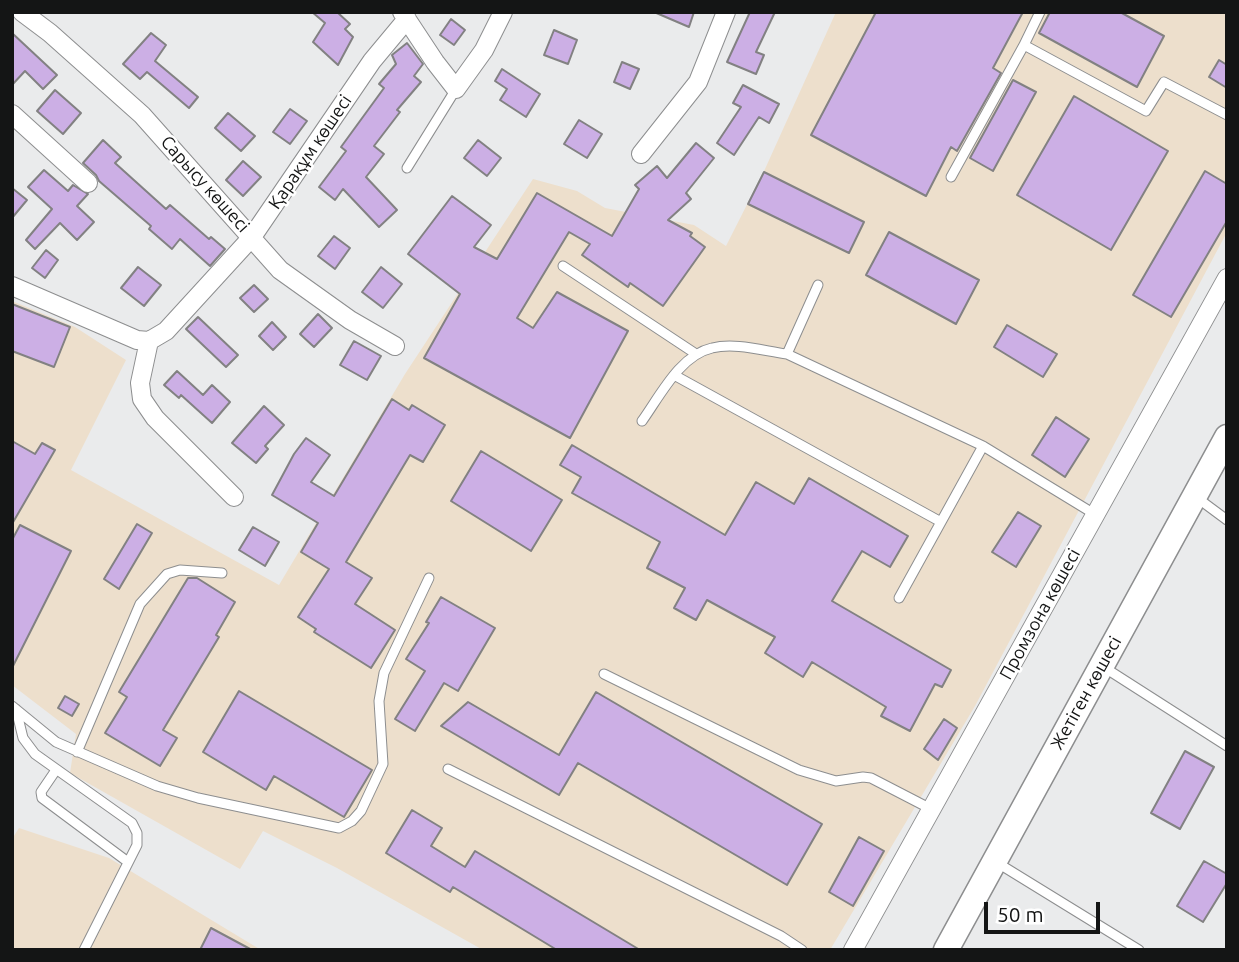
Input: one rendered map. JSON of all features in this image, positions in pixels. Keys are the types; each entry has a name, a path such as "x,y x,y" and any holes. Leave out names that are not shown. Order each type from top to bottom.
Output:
{"street":[{"name":"Сарысу көшесі","path":"22,12 50,33 142,115 280,270 350,320 395,346"},
{"path":"405,16 456,89 484,50 503,12"},
{"path":"640,154 698,82 726,12"},
{"name":"Қарақұм көшесі","path":"149,341 166,331 252,237 405,16"},
{"path":"12,114 88,183"},
{"name":"Промзона көшесі","path":"853,950 1227,278"},
{"path":"12,286 137,340 149,341 139,383 142,399 155,418 234,497"},
{"name":"Жетіген көшесі","path":"946,950 1227,437"}],"lane":[{"path":"951,177 1040,12"},
{"path":"1024,45 1146,111 1164,82 1227,116"},
{"path":"407,168 456,89"},
{"path":"563,266 696,355"},
{"path":"787,354 818,285"},
{"path":"642,421 674,375 696,355 712,348 732,346 787,354 983,446 1096,515"},
{"path":"674,375 941,522"},
{"path":"899,598 983,446"},
{"path":"1194,496 1227,520"},
{"path":"77,752 140,604 167,574 180,570 222,573"},
{"path":"14,708 56,742 157,786 198,798 339,828 346,826 361,811 383,764 379,701 384,673 429,578"},
{"path":"1101,665 1227,746"},
{"path":"604,674 799,770 836,782 863,777 870,779 931,809"},
{"path":"14,708 23,738 35,754 132,823 137,833 137,845 84,950"},
{"path":"449,769 768,930 802,950"},
{"path":"56,770 41,792 42,798 128,862"},
{"path":"994,862 1139,950"}],"shaded area":[{"path":"836,12 1227,12 1227,232 975,706 830,950 483,950 337,868 263,831 240,869 70,773 76,734 12,685 12,301 75,327 126,360 71,470 279,585 405,374 533,179 577,191 605,208 694,225 726,246 765,169"},
{"path":"19,828 109,858 261,950 12,950 12,839"}],"building":[{"path":"312,12 337,12 350,24 345,29 353,37 338,65 313,42 325,23"},
{"path":"654,12 694,12 689,27"},
{"path":"750,12 775,12 756,52 764,55 756,74 727,62"},
{"path":"876,12 1023,12 993,68 1001,73 957,151 951,147 926,196 811,135"},
{"path":"1050,12 1120,12 1164,36 1137,87 1039,33"},
{"path":"451,19 465,30 454,45 440,35"},
{"path":"554,30 577,40 568,64 544,55"},
{"path":"12,33 57,75 43,89 25,71 12,85"},
{"path":"151,33 166,45 155,61 198,97 189,108 147,72 140,79 123,64"},
{"path":"407,43 423,64 414,76 421,82 397,110 400,112 374,146 384,154 366,177 397,210 379,227 343,189 335,200 319,187 346,151 341,147 384,88 379,84 396,64 392,55"},
{"path":"1219,60 1227,65 1227,88 1209,77"},
{"path":"622,62 639,69 630,89 614,82"},
{"path":"502,69 540,94 526,117 500,100 507,89 495,81"},
{"path":"1013,80 1036,92 993,171 970,158"},
{"path":"743,85 779,104 769,123 759,117 734,155 717,143 741,107 733,103"},
{"path":"55,90 81,113 63,134 37,111"},
{"path":"1074,96 1168,151 1111,250 1017,195"},
{"path":"290,109 307,121 290,144 273,132"},
{"path":"228,113 255,136 241,151 215,128"},
{"path":"579,120 602,134 587,158 564,144"},
{"path":"103,140 121,157 115,163 166,209 170,205 209,239 211,237 225,249 210,266 180,239 172,249 83,163"},
{"path":"478,140 501,158 487,176 464,158"},
{"path":"696,143 714,158 686,193 691,199 668,220 692,233 690,236 705,247 663,306 630,283 628,287 582,255 590,244 569,232 517,318 533,328 557,292 628,331 570,438 424,358 460,294 408,254 452,196 491,225 474,247 497,259 537,193 612,236 639,189 635,185 657,166 667,178"},
{"path":"243,161 261,177 243,196 226,180"},
{"path":"44,170 68,191 73,185 88,194 77,206 94,222 77,240 60,223 35,249 26,240 52,209 28,187"},
{"path":"1205,171 1227,184 1227,221 1171,317 1133,295"},
{"path":"764,172 864,222 849,253 748,204"},
{"path":"12,188 27,200 12,218"},
{"path":"889,232 979,280 956,324 866,275"},
{"path":"334,236 350,248 335,269 318,256"},
{"path":"46,250 58,260 45,278 32,268"},
{"path":"138,267 161,285 144,306 121,288"},
{"path":"381,267 402,284 383,308 362,292"},
{"path":"254,285 268,299 254,312 240,298"},
{"path":"12,304 70,327 54,367 12,351"},
{"path":"318,314 332,328 314,347 300,334"},
{"path":"198,317 238,355 226,367 186,329"},
{"path":"272,322 286,337 273,350 259,336"},
{"path":"1007,325 1057,354 1043,377 994,347"},
{"path":"354,341 381,356 367,380 340,365"},
{"path":"177,371 203,395 212,385 230,402 212,423 181,395 179,398 164,385"},
{"path":"392,399 409,410 412,405 445,425 423,462 410,455 346,562 372,578 355,604 395,630 371,668 314,632 316,629 298,617 329,569 301,552 318,523 272,495 294,454 306,438 330,455 311,482 334,496"},
{"path":"264,406 284,425 265,446 268,449 256,463 232,443"},
{"path":"1056,417 1089,439 1065,477 1032,455"},
{"path":"12,441 35,454 42,443 55,450 12,524"},
{"path":"572,445 725,535 756,482 794,504 809,478 908,536 890,567 862,551 832,601 951,670 942,687 935,684 910,731 881,716 886,707 812,662 803,677 765,653 775,637 707,600 696,620 674,608 685,588 647,568 660,542 572,493 581,477 560,465"},
{"path":"481,451 562,500 531,551 451,501"},
{"path":"1018,512 1041,526 1016,567 992,552"},
{"path":"137,524 152,533 119,589 104,579"},
{"path":"20,525 71,551 12,668 12,540"},
{"path":"253,527 279,542 265,566 239,550"},
{"path":"188,578 197,578 235,602 216,635 219,637 163,730 177,738 160,766 105,733 127,697 119,692"},
{"path":"441,597 495,628 458,691 444,683 415,731 395,719 425,671 406,659 429,623 426,622"},
{"path":"239,691 372,770 344,817 274,776 266,790 203,752"},
{"path":"596,692 822,824 787,885 578,763 559,795 441,726 468,702 559,755"},
{"path":"65,696 79,704 72,716 58,708"},
{"path":"944,719 957,728 938,760 924,749"},
{"path":"1185,751 1214,767 1180,829 1151,813"},
{"path":"412,810 442,828 431,846 465,867 475,851 640,950 557,950 453,887 450,892 386,853"},
{"path":"859,837 884,851 853,906 829,892"},
{"path":"1204,861 1227,874 1227,883 1203,922 1177,906"},
{"path":"211,928 252,950 200,950"}]}
